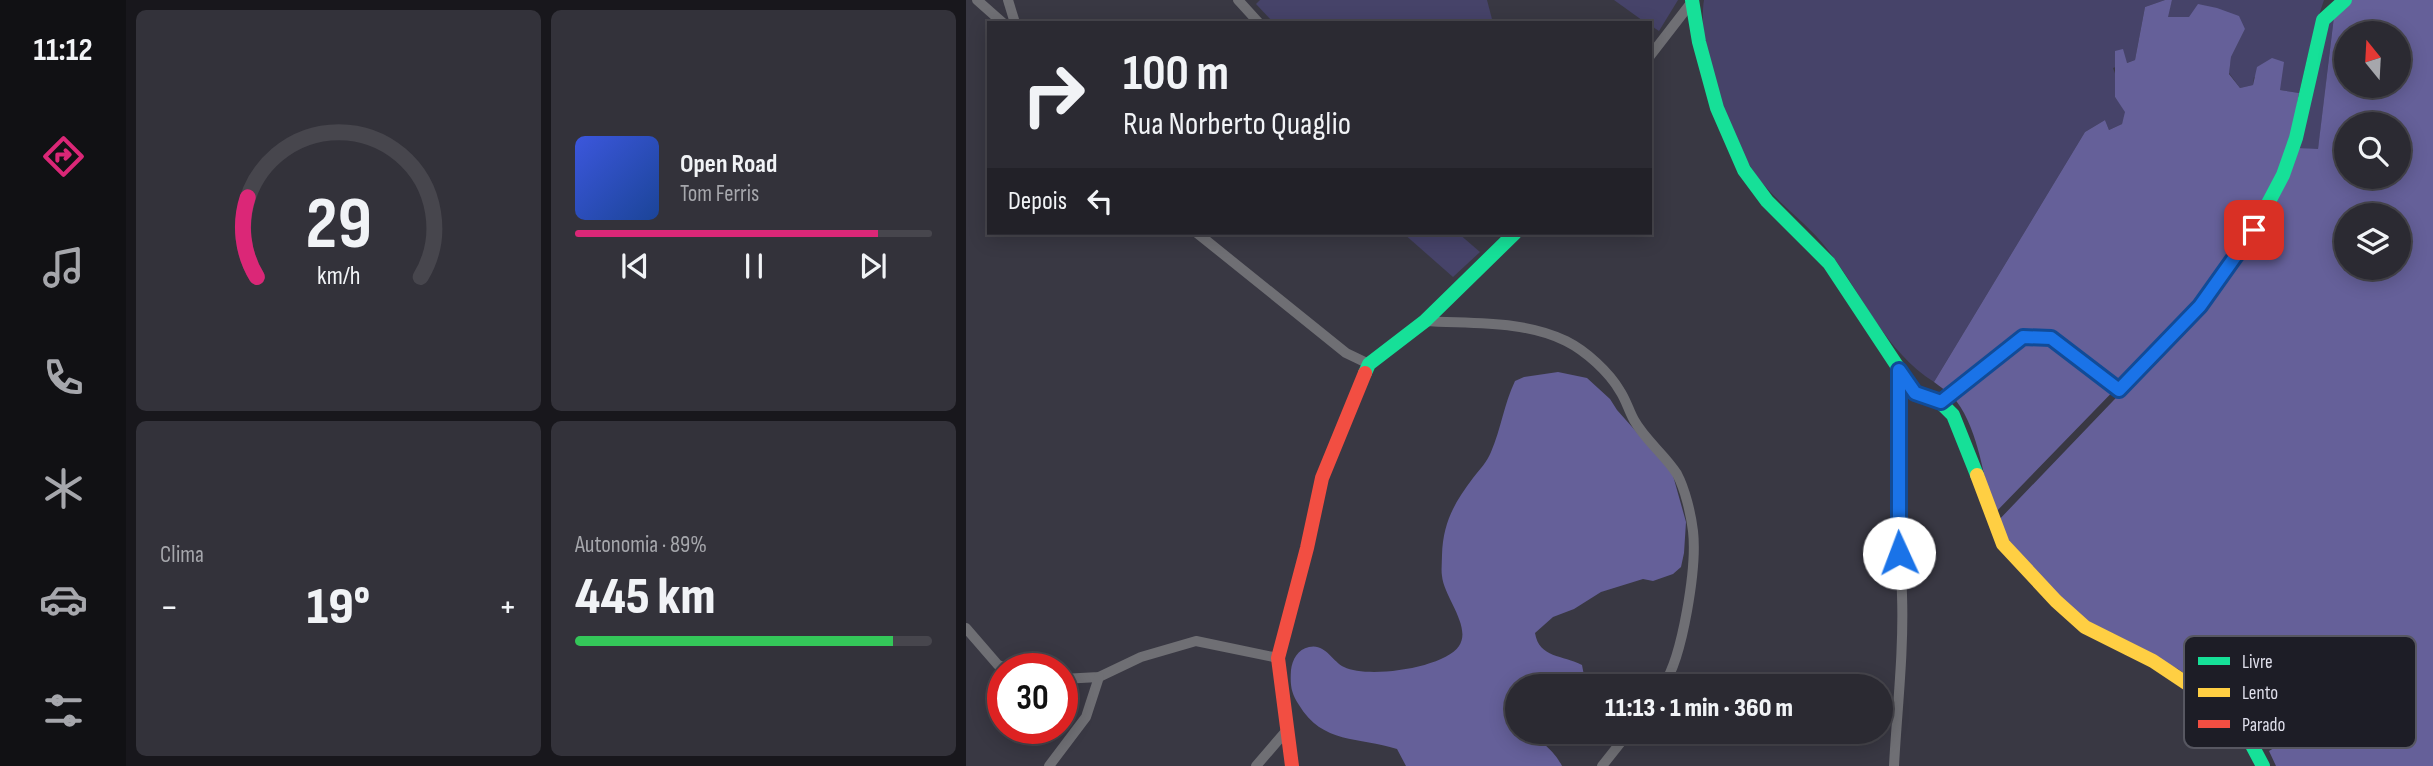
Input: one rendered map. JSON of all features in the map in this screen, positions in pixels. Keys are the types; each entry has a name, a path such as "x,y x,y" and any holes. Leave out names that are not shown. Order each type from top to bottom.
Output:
{"street":[{"path":"977,0 1001,21"},
{"path":"1008,0 1014,21"},
{"path":"1238,0 1257,21"},
{"path":"1941,402 2023,337 2051,338 2119,390 2200,306 2254,230 2283,175 2295,138 2323,20 2345,0"},
{"path":"1653,52 1691,2"},
{"path":"1691,2 1717,108 1744,170 1767,201 1829,263 1915,393 1941,402 1953,415 2003,544 2056,601 2085,626 2153,661 2184,682"},
{"path":"1199,235 1337,346 1369,364"},
{"path":"1292,766 1278,658 1322,478 1369,364 1425,321 1513,235"},
{"path":"1425,321 1544,331 1569,342 1597,363 1619,389 1635,422 1678,476 1693,531 1688,604 1678,655 1671,674"},
{"path":"1894,766 1902,628 1898,532 1899,370"},
{"path":"966,628 988,653"},
{"path":"1078,678 1099,677 1141,657 1196,641 1278,658"},
{"path":"1049,766 1086,717 1099,677"},
{"path":"1256,766 1287,730"},
{"path":"1602,766 1619,744"},
{"path":"2253,748 2263,766"}],"shaded area":[{"path":"1260,0 1487,0 1492,21 1272,21 1256,4"},
{"path":"1614,0 1678,0 1659,31 1652,26 1652,21 1643,21"},
{"path":"1704,0 2165,0 2145,7 2135,60 2113,68 2116,76 2115,97 2126,112 2122,124 2109,130 2105,120 2085,132 1934,382 1901,354 1875,321 1828,250 1764,185 1752,168 1729,123 1711,70 1703,20"},
{"path":"2172,0 2324,0 2299,93 2280,90 2254,77 2253,85 2240,88 2229,73 2231,57 2245,29 2189,17 2167,17"},
{"path":"2172,0 2168,17 2189,17 2198,4 2239,16 2245,29 2231,57 2229,74 2240,88 2253,85 2257,67 2272,58 2284,62 2280,90 2299,93 2292,134 2279,174 2251,228 2196,306 1993,515 1979,452 1968,421 1952,396 1934,382 2085,132 2105,120 2109,130 2122,124 2125,112 2115,97 2115,51 2123,49 2127,63 2135,60 2145,7"},
{"path":"2336,0 2318,150 2298,148 2327,20"},
{"path":"2336,0 2433,0 2433,766 2276,766 2269,751 2274,748 2416,748 2416,636 2184,636 2184,673 2096,628 2055,594 1995,524 2204,306 2298,148 2318,149"},
{"path":"1405,235 1460,235 1480,252 1453,277"},
{"path":"1558,372 1587,378 1610,399 1672,472 1686,522 1681,567 1673,574 1653,581 1643,579 1601,592 1574,609 1553,617 1535,633 1541,647 1553,655 1582,665 1584,674 1505,674 1505,744 1544,744 1562,766 1406,766 1397,749 1330,733 1308,718 1294,697 1292,666 1302,650 1315,646 1344,667 1370,672 1422,665 1451,654 1459,646 1462,638 1460,621 1442,574 1447,523 1460,496 1489,456 1515,381"}],"traffic: fast":[{"path":"1692,0 1699,42 1717,108 1744,170 1767,201 1829,263 1915,393 1941,403 1953,415 1977,475"},
{"path":"2206,298 2254,230 2283,175 2296,138 2323,20 2345,0"},
{"path":"1365,373 1369,364 1425,321 1513,235"},
{"path":"2253,748 2263,766"}],"traffic: slow":[{"path":"1941,403 2023,337 2051,338 2119,390 2206,298"},
{"path":"1977,475 2003,544 2056,601 2085,627 2153,661 2184,682"}],"traffic: jam":[{"path":"1292,766 1278,658 1322,478 1365,373"}],"route":[{"path":"1899,553 1899,370 1915,393 1941,402 2023,337 2051,338 2119,390 2200,306 2254,230"}]}
